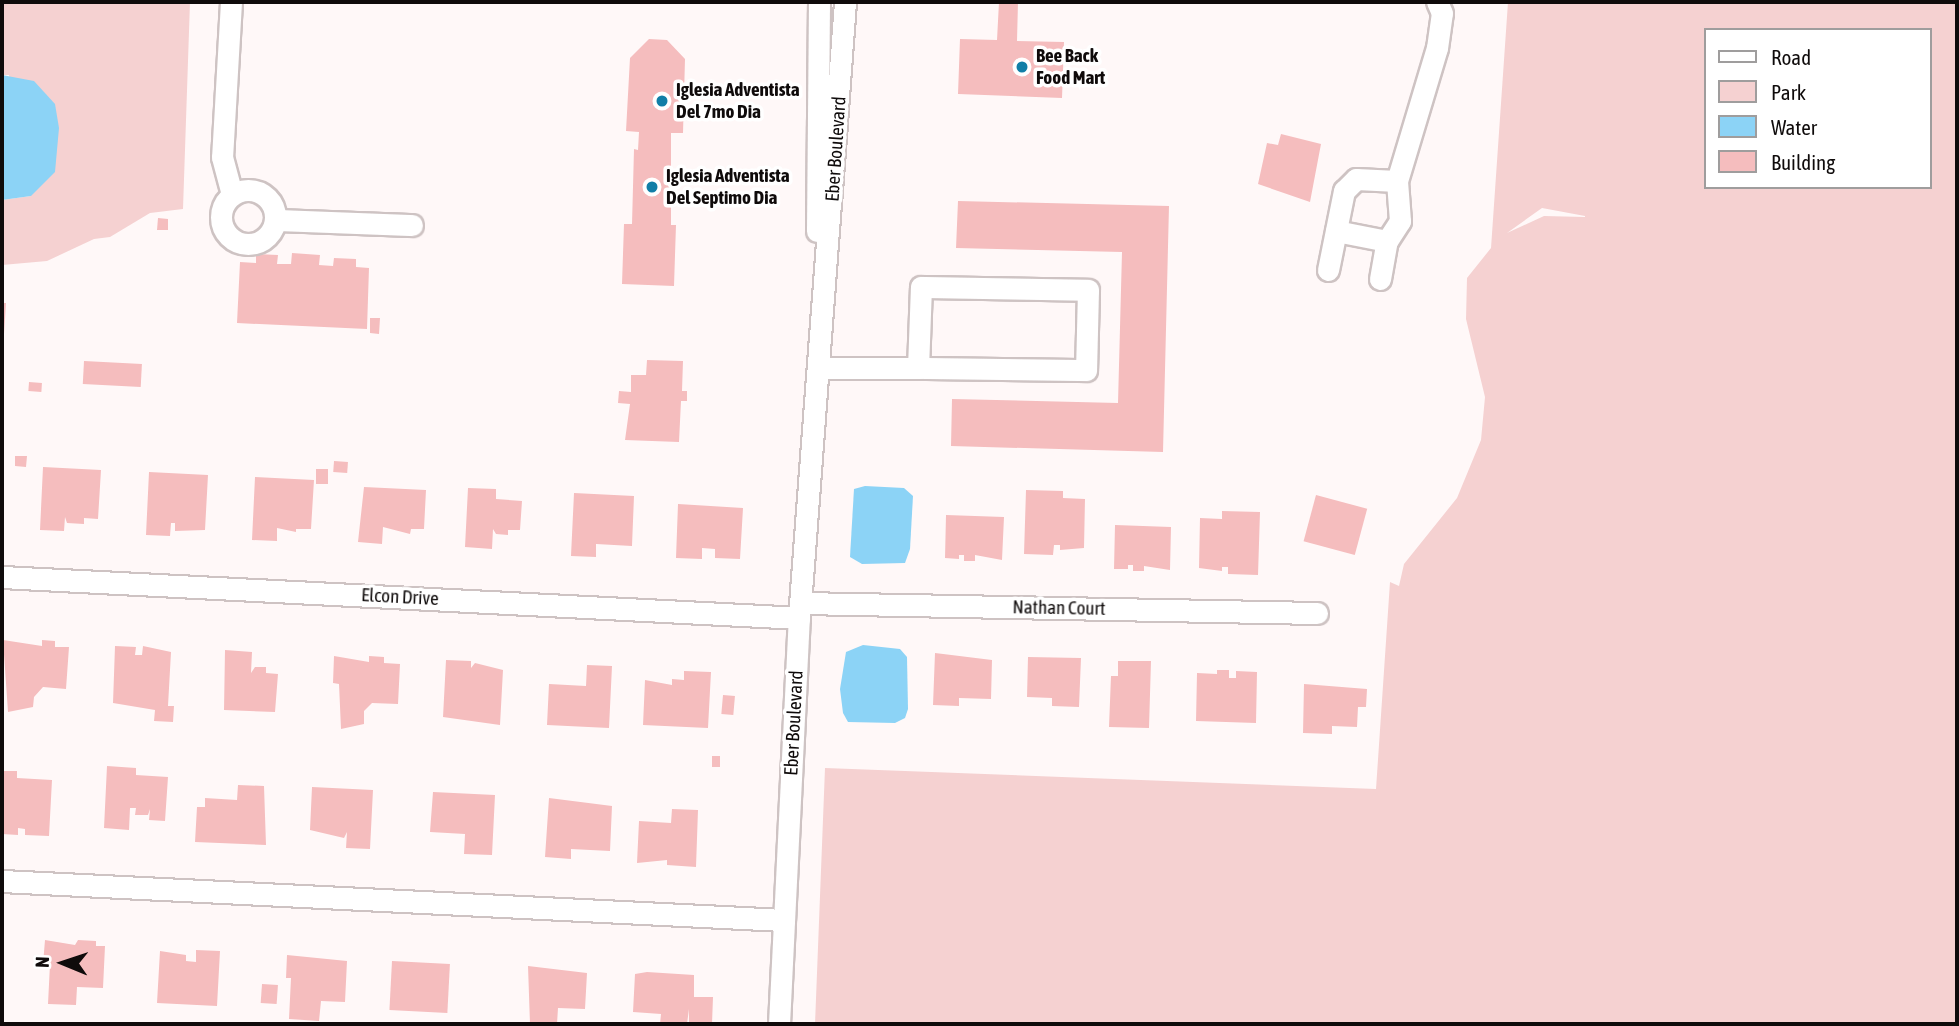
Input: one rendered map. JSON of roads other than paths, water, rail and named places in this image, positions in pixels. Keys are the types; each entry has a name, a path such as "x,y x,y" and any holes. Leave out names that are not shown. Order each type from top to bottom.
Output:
{"street":[{"path":"231,2 222,157 232,195 221,218 234,241 259,242 272,230 275,219 271,204 258,192 232,195"},
{"name":"Eber Boulevard","path":"813,422 819,2"},
{"name":"Eber Boulevard","path":"779,1024 800,610 845,2"},
{"path":"1380,279 1387,241 1400,220 1397,181 1437,48 1443,13 1437,2"},
{"path":"1328,270 1344,191 1356,179 1397,181"},
{"path":"275,219 412,225"},
{"path":"1336,231 1387,241"},
{"path":"818,368 1086,370 1088,290 921,287 918,368"},
{"name":"Elcon Drive","path":"2,577 800,610"},
{"name":"Nathan Court","path":"800,610 1317,613"},
{"path":"2,881 784,920"}],"water":[{"path":"2,75 34,81 55,104 59,128 55,172 31,196 2,200"},
{"path":"865,486 904,488 913,496 910,549 905,563 862,564 850,557 854,489"},
{"path":"863,645 900,649 907,657 908,709 905,718 895,723 848,722 843,713 840,689 846,652"}],"place":[{"name":"Bee Back Food Mart","path":"1022,67"},
{"name":"Iglesia Adventista Del 7mo Dia","path":"662,101"},
{"name":"Iglesia Adventista Del Septimo Dia","path":"652,187"}]}
